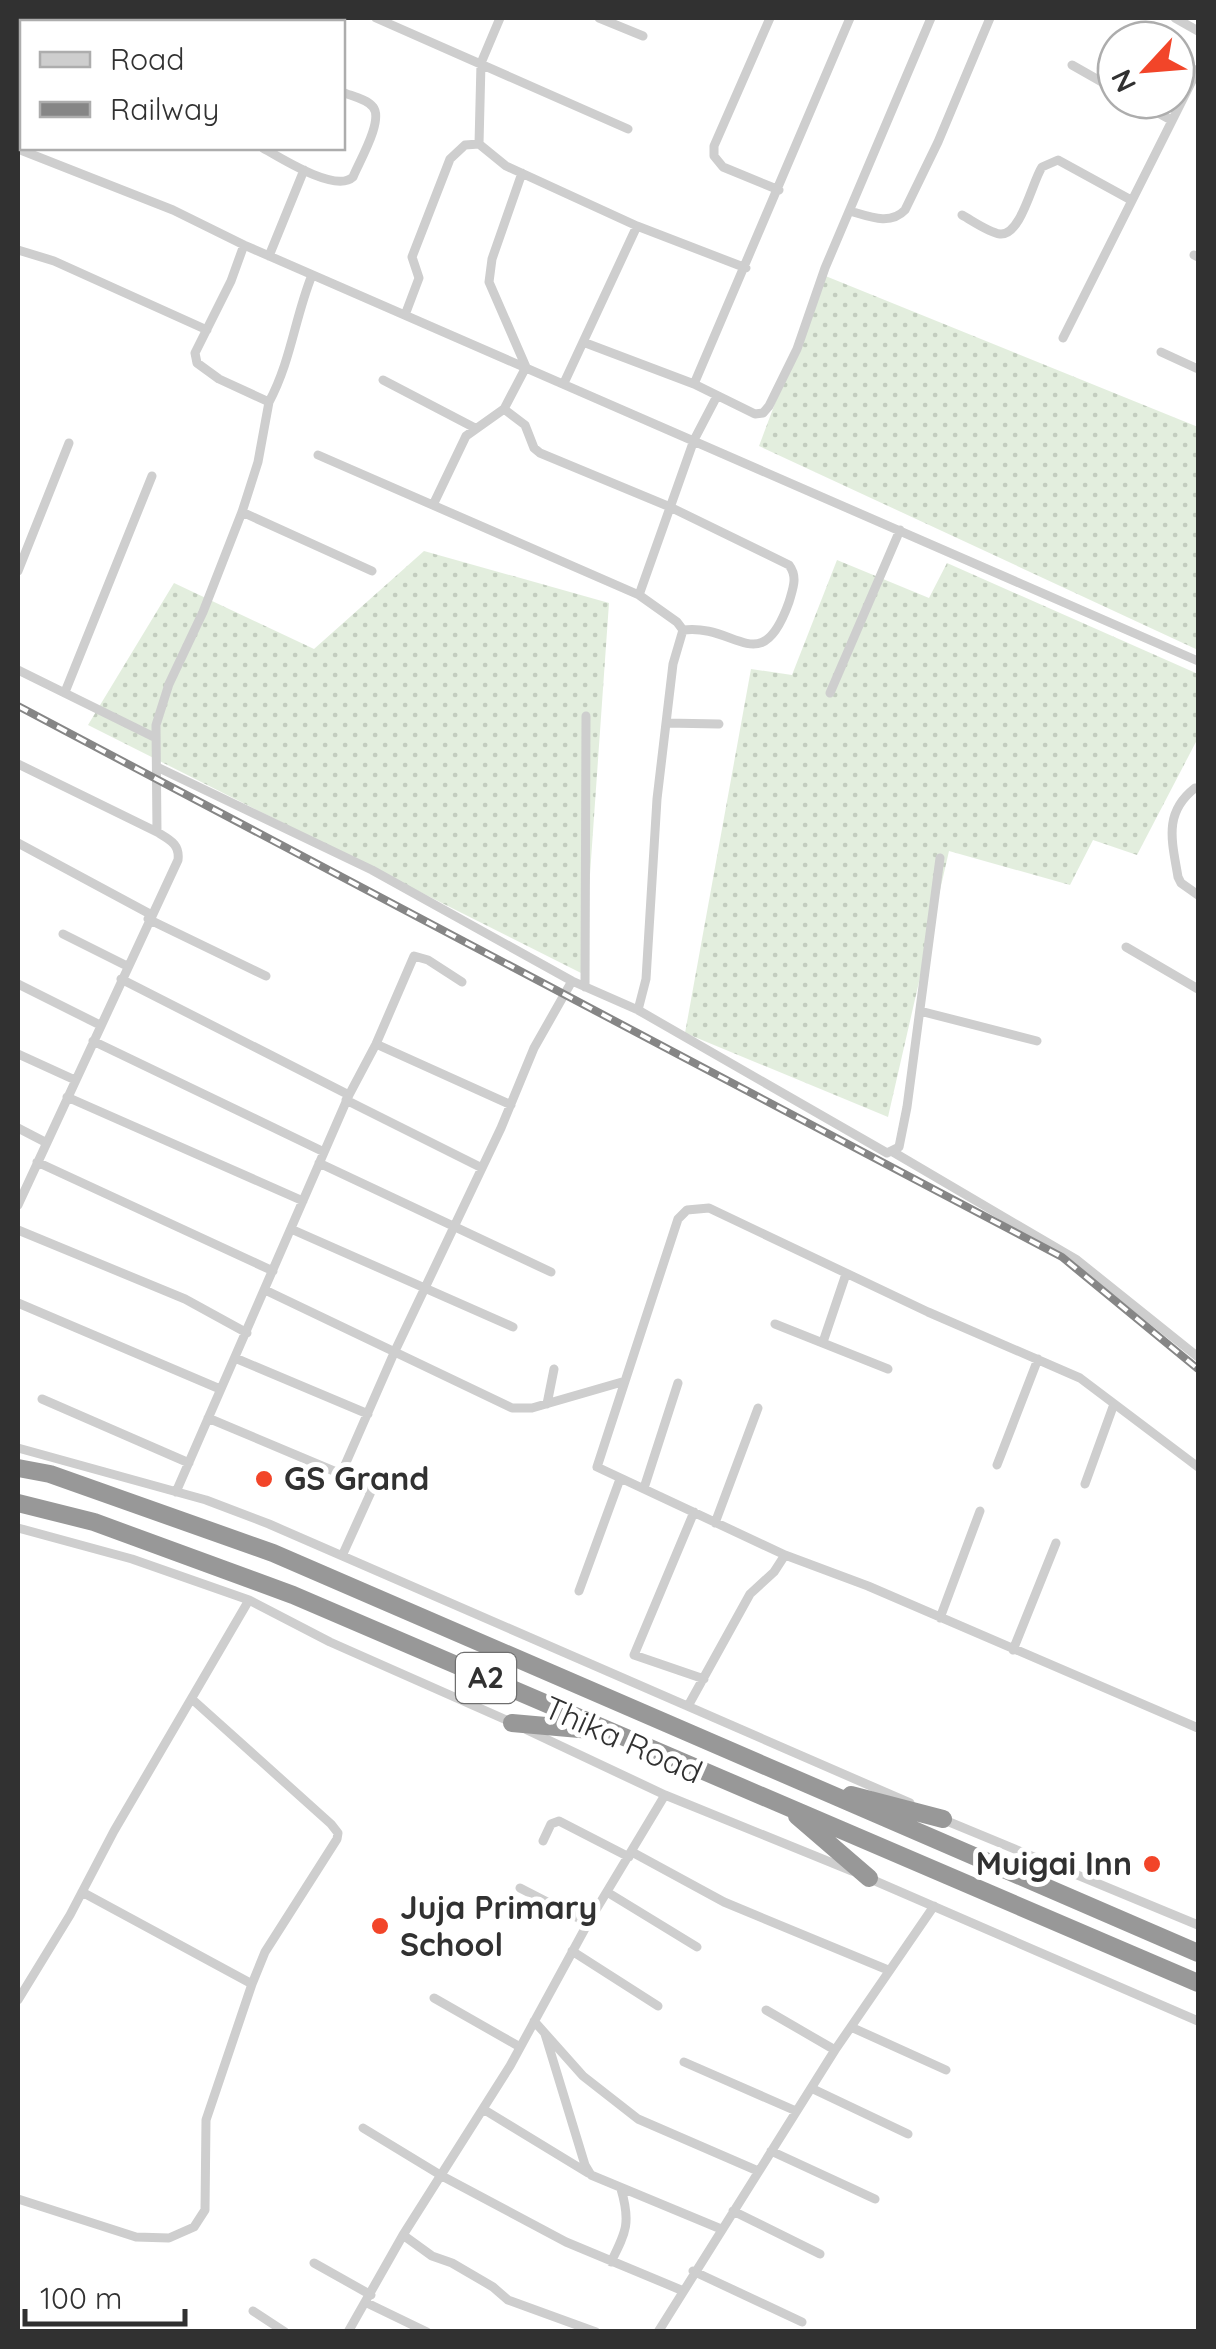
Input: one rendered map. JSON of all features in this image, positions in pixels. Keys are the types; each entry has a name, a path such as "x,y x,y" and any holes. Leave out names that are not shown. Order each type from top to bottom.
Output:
{"highway":[{"name":"Thika Road","path":"18,1468 50,1474 273,1553 1198,1954"},
{"name":"Thika Road","path":"18,1503 94,1522 293,1596 1198,1984"},
{"path":"512,1723 613,1732"},
{"path":"802,1783 944,1819"},
{"path":"784,1804 869,1878"}],"street":[{"path":"376,18 628,129"},
{"path":"479,144 482,64 500,18"},
{"path":"599,18 643,36"},
{"path":"770,18 714,146 714,156 724,167 779,190"},
{"path":"694,384 850,18"},
{"path":"583,342 694,384 756,414 763,413 797,350 824,268 931,18"},
{"path":"850,211 885,220 900,216 905,210 990,18"},
{"path":"1175,18 1198,31"},
{"path":"1072,65 1096,79"},
{"path":"267,150 338,184 347,183 353,178 376,125 376,112 371,104 345,93"},
{"path":"1063,338 1170,120"},
{"path":"406,315 419,278 412,257 450,159 465,145 479,144 506,166 636,226 746,268"},
{"path":"21,150 173,210 312,275 1198,661"},
{"path":"962,215 998,234 1010,231 1018,222 1042,167 1058,160 1130,200"},
{"path":"269,256 304,170"},
{"path":"522,173 492,260 489,282 526,367"},
{"path":"564,383 636,226"},
{"path":"244,245 231,281 195,353 202,368 269,402"},
{"path":"18,250 54,261 206,330"},
{"path":"157,832 156,724 168,684 203,612 242,512 258,462 269,402 286,367 297,314 312,275"},
{"path":"1161,352 1198,370"},
{"path":"432,505 466,436 504,410 526,367"},
{"path":"383,380 475,428"},
{"path":"639,596 694,440 716,396"},
{"path":"504,410 525,426 540,453 670,507 789,565 796,578 774,635 764,643 756,645 702,628 683,630"},
{"path":"18,571 69,443"},
{"path":"318,454 639,596 678,622 683,630 673,664 666,723 646,979 638,1010"},
{"path":"65,692 152,476"},
{"path":"242,512 372,571"},
{"path":"830,693 900,530"},
{"path":"18,670 156,738"},
{"path":"585,987 586,716"},
{"path":"666,723 719,724"},
{"path":"18,764 157,832 175,843 179,851 19,1198"},
{"path":"158,767 372,870 572,982 638,1010 893,1152 1077,1260 1198,1357"},
{"path":"1195,788 1179,802 1171,820 1178,877 1181,884 1198,895"},
{"path":"18,844 266,976"},
{"path":"893,1152 901,1140 940,858"},
{"path":"63,934 127,966"},
{"path":"1126,948 1198,990"},
{"path":"176,1492 347,1097 376,1044 414,956 428,960 462,982"},
{"path":"121,979 482,1168"},
{"path":"341,1474 534,1048 572,982"},
{"path":"18,984 100,1025"},
{"path":"920,1011 1037,1041"},
{"path":"93,1041 324,1152"},
{"path":"376,1044 510,1105"},
{"path":"18,1054 75,1080"},
{"path":"67,1097 303,1201"},
{"path":"18,1128 45,1142"},
{"path":"36,1162 273,1271"},
{"path":"319,1163 551,1272"},
{"path":"1198,1468 1080,1378 708,1208 687,1210 678,1219 597,1467 786,1555 854,1580 1198,1728"},
{"path":"291,1229 513,1327"},
{"path":"18,1230 185,1299 247,1332"},
{"path":"824,1342 846,1274"},
{"path":"265,1290 512,1408 525,1410 622,1382"},
{"path":"18,1304 220,1390"},
{"path":"775,1324 888,1369"},
{"path":"235,1358 368,1414"},
{"path":"997,1465 1038,1359"},
{"path":"547,1404 554,1369"},
{"path":"644,1488 678,1383"},
{"path":"42,1399 188,1463"},
{"path":"1085,1484 1114,1404"},
{"path":"715,1522 758,1408"},
{"path":"208,1418 341,1474 371,1492 342,1556"},
{"name":"Thika Road","path":"18,1448 176,1492 269,1524 944,1819 1198,1925"},
{"path":"579,1591 620,1479"},
{"path":"940,1618 980,1511"},
{"path":"694,1512 634,1655 704,1679"},
{"name":"Thika Road","path":"18,1528 132,1559 248,1600 330,1642 665,1795 869,1878 1198,2021"},
{"path":"1013,1650 1056,1543"},
{"path":"688,1706 750,1594 786,1555"},
{"path":"18,2000 248,1600"},
{"path":"18,2199 50,2206 136,2237 168,2238 194,2226 206,2210 206,2120 252,1984 265,1952 337,1840 338,1833 192,1700"},
{"path":"348,2332 403,2235 484,2109 665,1795"},
{"path":"543,1841 551,1824 558,1821 724,1902 888,1970"},
{"path":"520,1888 588,1923"},
{"path":"82,1892 252,1984"},
{"path":"607,1892 697,1947"},
{"path":"658,2332 834,2050 934,1906"},
{"path":"572,1951 658,2006"},
{"path":"434,1998 520,2047"},
{"path":"766,2010 834,2050"},
{"path":"534,2020 584,2076 638,2118 758,2171"},
{"path":"851,2026 946,2070"},
{"path":"545,2034 591,2175"},
{"path":"684,2062 796,2111"},
{"path":"811,2088 908,2134"},
{"path":"484,2109 591,2175 721,2229"},
{"path":"364,2128 442,2176 566,2242 682,2290"},
{"path":"770,2151 874,2198"},
{"path":"612,2262 627,2230 621,2189"},
{"path":"733,2211 820,2254"},
{"path":"403,2235 508,2300 596,2332"},
{"path":"314,2264 427,2332"},
{"path":"694,2272 802,2322"},
{"path":"253,2311 286,2332"}],"green space":[{"path":"823,275 1198,427 1198,650 759,446"},
{"path":"424,551 609,603 583,974 88,725 174,583 314,649"},
{"path":"837,560 929,598 947,563 1198,674 1198,738 1137,855 1093,840 1070,885 949,851 888,1117 685,1033 751,669 792,675"}],"railway":[{"path":"18,706 1062,1257 1198,1369"}],"place":[{"name":"GS Grand","path":"264,1479"},
{"name":"Muigai Inn","path":"1152,1864"},
{"name":"Juja Primary School","path":"380,1926"}]}
